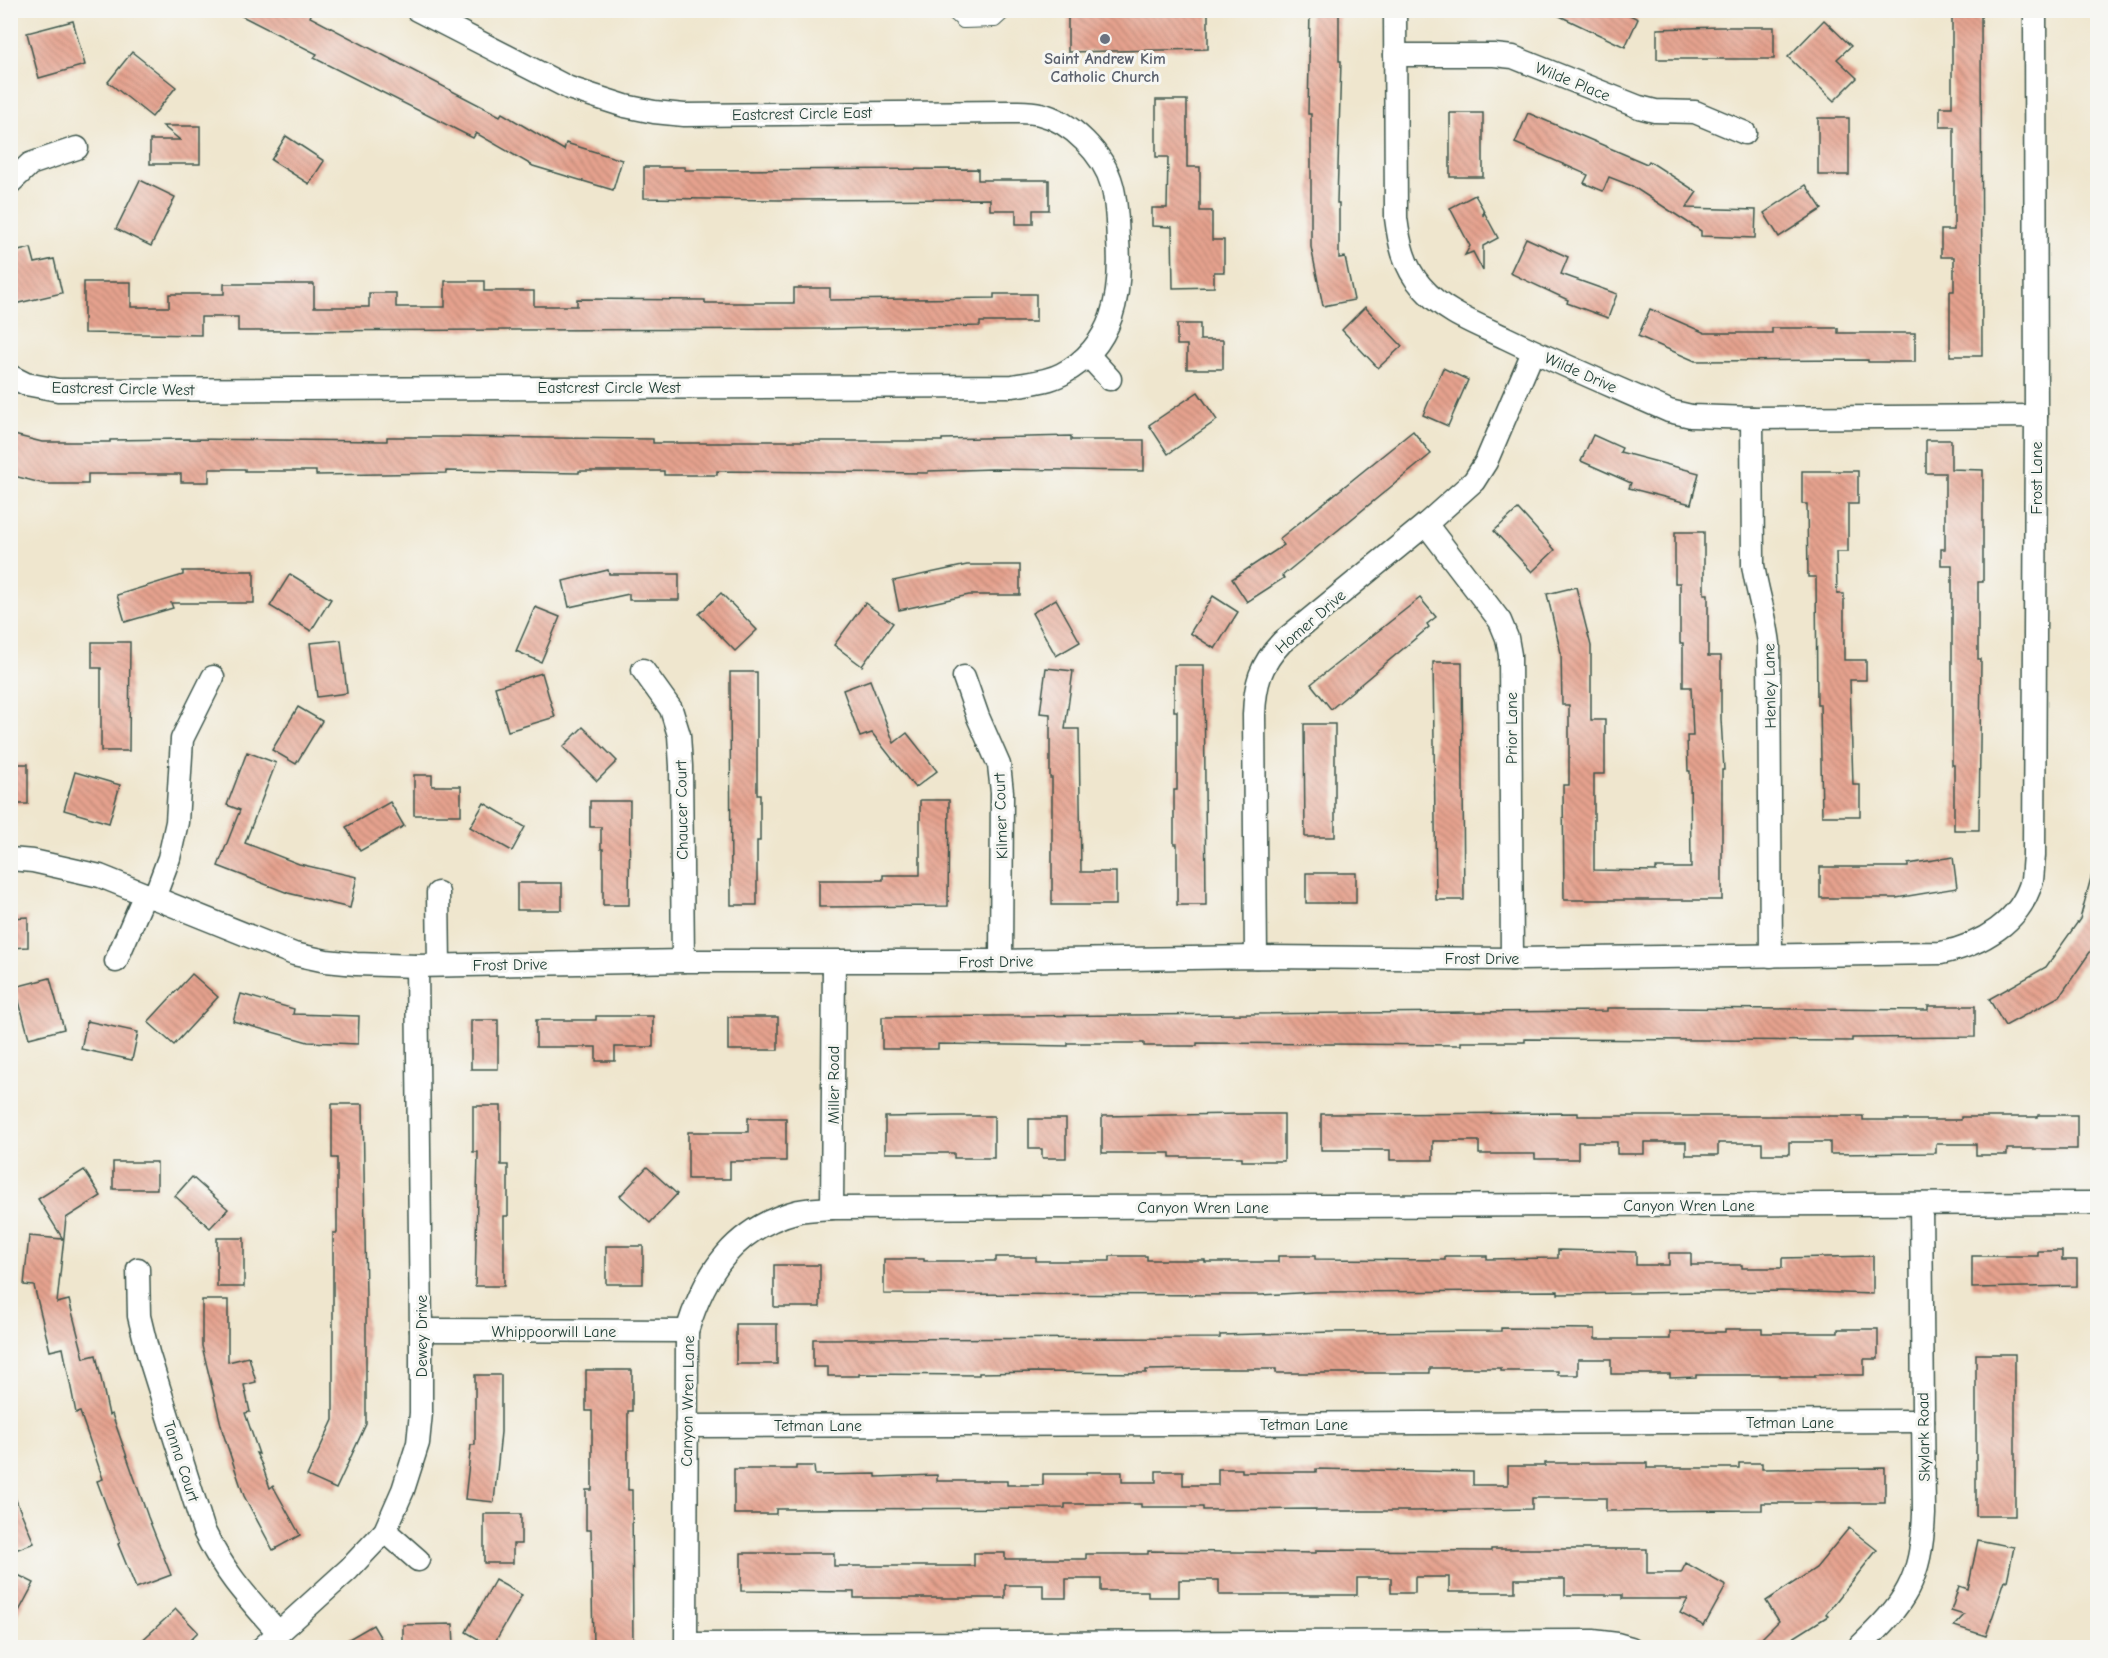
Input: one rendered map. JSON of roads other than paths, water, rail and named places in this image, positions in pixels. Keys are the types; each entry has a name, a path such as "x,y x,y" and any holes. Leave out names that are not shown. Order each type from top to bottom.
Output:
{"street":[{"name":"Eastcrest Circle East","path":"417,10 444,17 568,88 625,106 654,112 684,114 1008,112 1040,114 1066,125 1086,142 1100,160 1112,183 1119,249"},
{"name":"Wilde Drive","path":"1395,10 1396,218 1399,244 1419,284 1434,300 1452,313 1533,352 1669,411 1692,416 1752,418 2036,416"},
{"name":"Frost Lane","path":"1995,932 2023,902 2032,880 2034,856 2035,10"},
{"name":"Wilde Place","path":"1395,55 1513,57 1639,107 1655,111 1695,112 1745,133"},
{"path":"10,183 30,164 77,148"},
{"name":"Eastcrest Circle West","path":"10,376 26,384 58,390 1013,386 1061,375 1088,355 1106,332 1115,307 1119,249"},
{"name":"Homer Drive","path":"1256,957 1254,695 1268,657 1282,642 1426,524 1474,481 1486,462 1533,352"},
{"path":"1088,355 1110,379"},
{"name":"Henley Lane","path":"1752,418 1753,565 1756,587 1766,620 1769,644 1771,956"},
{"name":"Prior Lane","path":"1426,524 1500,621 1507,638 1510,655 1512,958"},
{"name":"Chaucer Court","path":"643,670 671,709 679,735 683,961"},
{"path":"116,962 169,858 177,822 182,739 213,677"},
{"name":"Kilmer Court","path":"964,677 999,765 1002,792 1001,961"},
{"name":"Frost Drive","path":"10,859 33,861 100,876 294,954 326,961 356,964 417,966 683,961 1001,961 1256,957 1512,958 1941,953 1962,949 1995,932"},
{"path":"438,893 439,965"},
{"name":"Miller Road","path":"832,1208 834,962"},
{"name":"Dewey Drive","path":"270,1640 349,1569 385,1531 403,1490 418,1443 421,1413 421,1330 417,966"},
{"name":"Canyon Wren Lane","path":"686,1646 687,1331 695,1305 719,1248 774,1219 801,1211 832,1208 2097,1203"},
{"name":"Skylark Road","path":"1858,1647 1882,1625 1901,1602 1915,1576 1923,1543 1921,1204"},
{"name":"Tanna Court","path":"138,1269 139,1316 148,1353 204,1531 217,1558 270,1640"},
{"name":"Whippoorwill Lane","path":"421,1330 687,1331"},
{"name":"Tetman Lane","path":"686,1426 1923,1421"},
{"path":"385,1531 418,1560"},
{"path":"686,1646 1593,1641 1631,1647"}],"lane":[{"path":"950,10 963,22 995,21 1007,10"}],"place":[{"name":"Saint Andrew Kim Catholic Church","path":"1105,39"}]}
